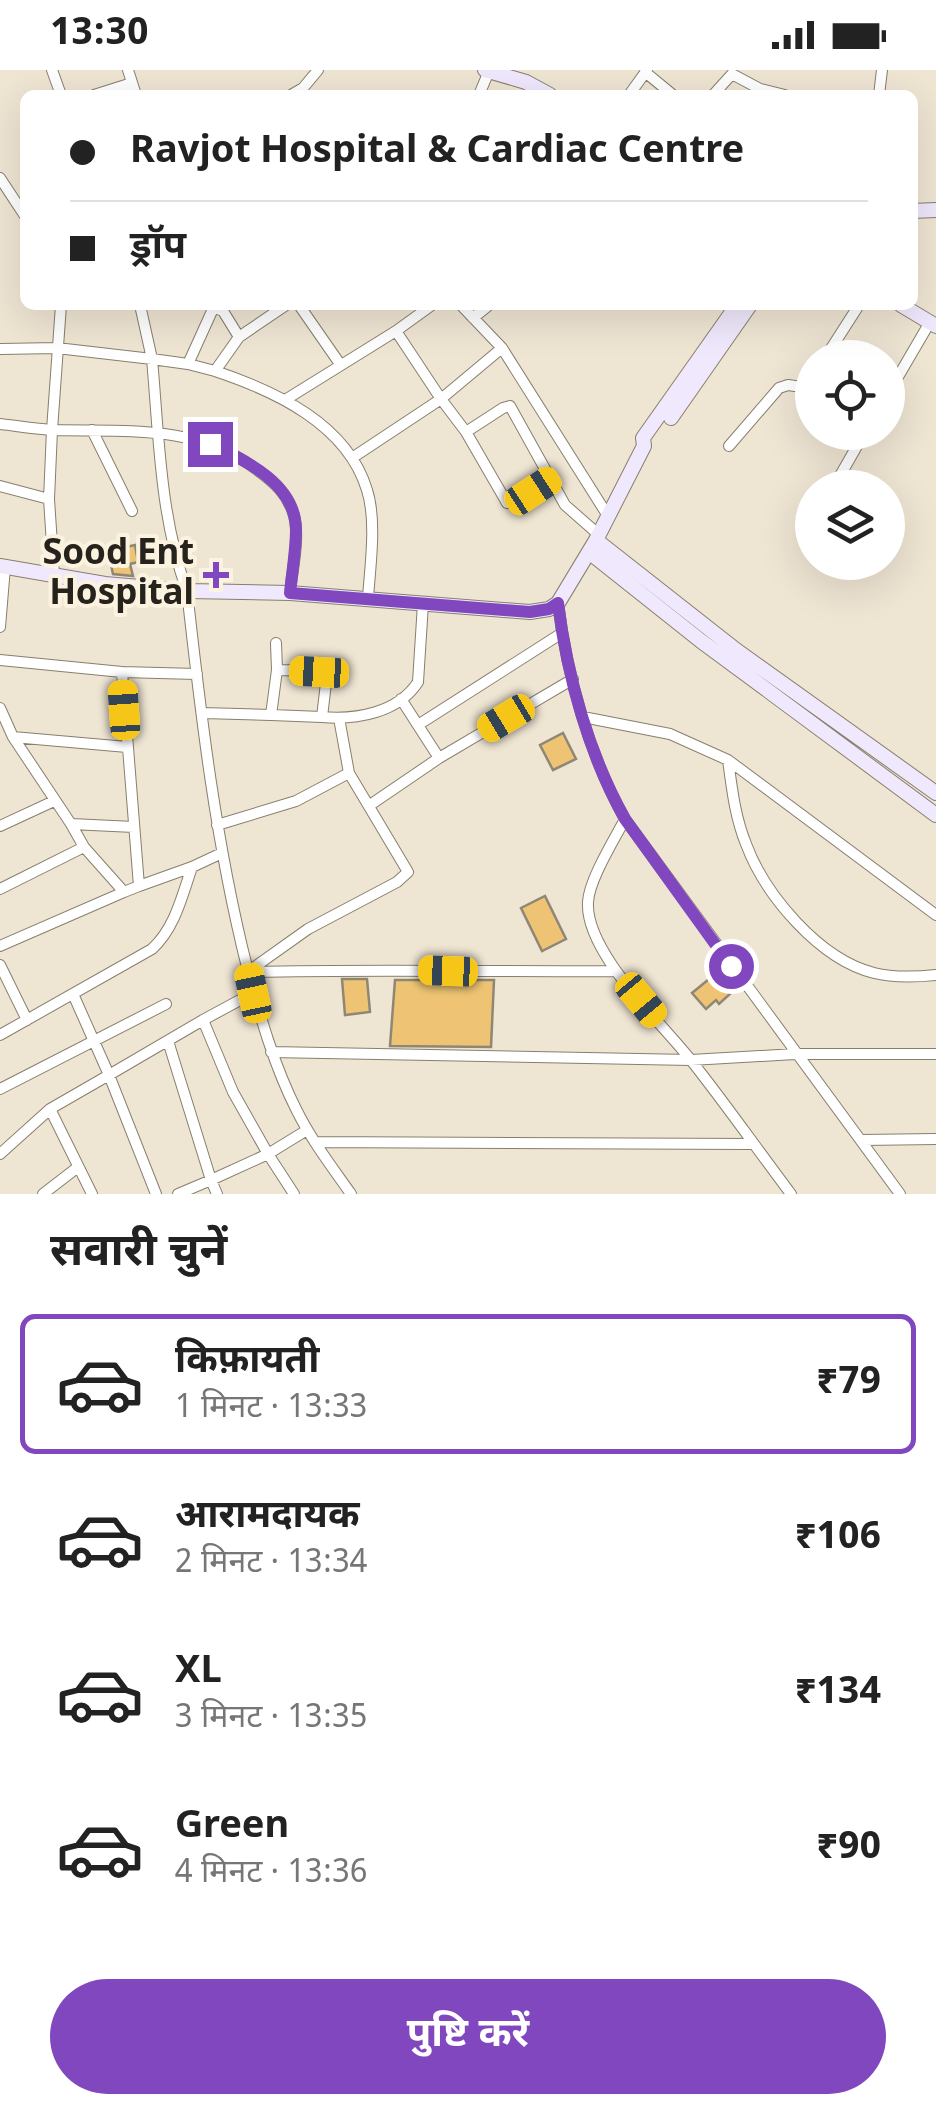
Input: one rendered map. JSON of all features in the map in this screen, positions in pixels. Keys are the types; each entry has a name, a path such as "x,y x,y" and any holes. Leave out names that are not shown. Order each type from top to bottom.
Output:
{"main road":[{"path":"487,70 529,76"},
{"path":"3,567 105,584 187,591 290,593 530,612 549,609 558,603 594,542 644,446 643,438 733,310"},
{"path":"644,446 651,444 671,418 747,310"},
{"path":"909,310 933,324"},
{"path":"594,542 815,727 936,815"},
{"path":"661,601 936,793"}],"street":[{"path":"128,70 134,89"},
{"path":"300,90 318,70"},
{"path":"506,70 529,76"},
{"path":"646,71 667,90"},
{"path":"732,71 760,90"},
{"path":"0,178 20,208"},
{"path":"54,575 50,499 61,310"},
{"path":"141,310 152,359 166,511 187,591 217,824 248,972 272,1052 306,1130 351,1194"},
{"path":"188,364 212,310"},
{"path":"220,310 239,337"},
{"path":"215,371 239,337 279,310"},
{"path":"302,310 340,364"},
{"path":"285,400 425,310"},
{"path":"465,310 502,348 608,516"},
{"path":"474,318 483,310"},
{"path":"836,340 855,310"},
{"path":"905,368 933,324"},
{"path":"396,331 466,432 507,503 516,502 550,480"},
{"path":"0,348 57,348 188,364 251,383 285,400 334,438 352,458 368,491 368,598"},
{"path":"352,458 442,398 502,348"},
{"path":"728,446 779,388 795,386"},
{"path":"466,432 510,406 565,505 594,542"},
{"path":"0,424 188,436 246,461 282,490 294,517 290,593"},
{"path":"92,430 132,511"},
{"path":"0,486 50,499"},
{"path":"0,627 3,567"},
{"path":"558,603 583,717 625,819 900,1194"},
{"path":"202,713 338,718 364,716 401,699 418,682 423,604"},
{"path":"418,726 562,633"},
{"path":"271,715 276,643"},
{"path":"0,660 122,672 197,674"},
{"path":"277,670 324,674 322,717"},
{"path":"122,672 139,886"},
{"path":"370,806 439,758 573,679"},
{"path":"401,699 439,758"},
{"path":"0,708 13,737 84,848 124,892"},
{"path":"583,717 670,734 728,760 936,915"},
{"path":"248,972 308,929 404,878 408,872 349,773 338,718"},
{"path":"13,737 127,747"},
{"path":"728,760 734,804 745,842 780,904 818,941 856,967 894,976 936,975"},
{"path":"217,824 296,800 349,773"},
{"path":"0,826 54,802"},
{"path":"625,819 590,889 590,924 616,971 690,1060 791,1194"},
{"path":"71,824 134,827"},
{"path":"0,889 84,848"},
{"path":"0,946 222,853"},
{"path":"0,1035 152,949 172,924 192,868"},
{"path":"0,965 27,1020"},
{"path":"248,972 616,971"},
{"path":"0,1154 50,1109 253,993"},
{"path":"72,994 156,1194"},
{"path":"0,1089 166,1004"},
{"path":"204,1020 233,1092 294,1194"},
{"path":"168,1041 216,1194"},
{"path":"272,1052 690,1060 795,1054 936,1054"},
{"path":"50,1109 92,1194"},
{"path":"178,1194 268,1154 306,1130"},
{"path":"862,1140 936,1140"},
{"path":"315,1142 754,1144"},
{"path":"43,1194 78,1166"}],"building":[{"path":"135,545 138,562 130,564 133,576 113,574 108,551"},
{"path":"563,733 576,759 553,770 540,745"},
{"path":"545,896 566,939 542,951 521,908"},
{"path":"714,975 730,994 706,1009 692,993"},
{"path":"342,979 367,979 370,1012 345,1015"},
{"path":"395,980 494,980 491,1047 390,1046"}],"place":[{"name":"Sood Ent Hospital","path":"216,575"}],"route":[{"path":"210,444 246,461 282,490 289,503 296,529 290,593 530,612 558,603 583,717 615,802 731,966"}]}
